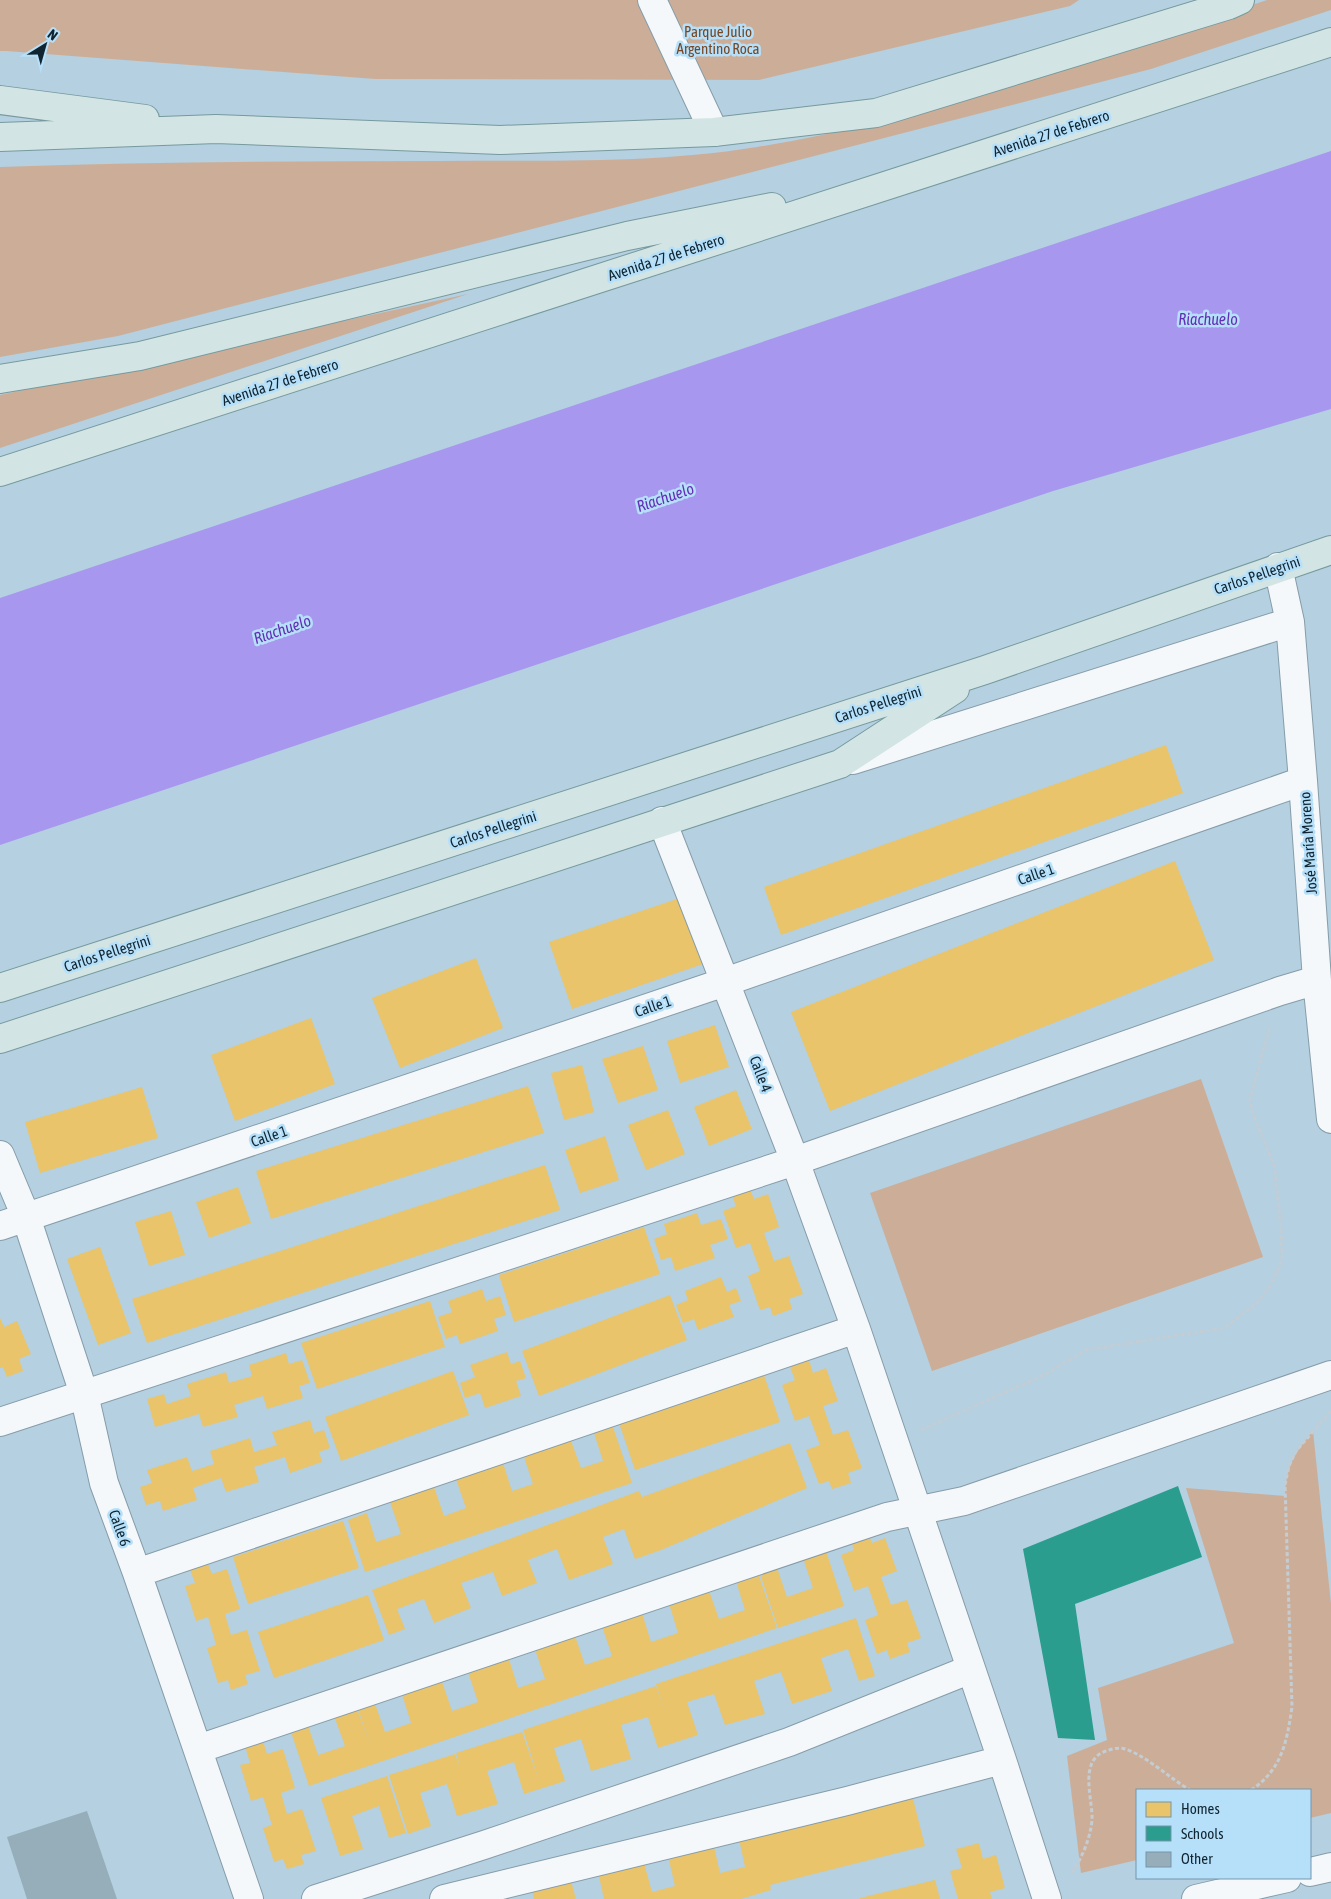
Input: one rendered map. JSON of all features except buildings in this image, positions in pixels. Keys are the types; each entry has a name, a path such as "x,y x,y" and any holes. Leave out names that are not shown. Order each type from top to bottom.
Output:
{"main road":[{"path":"0,137 216,129 500,140 714,132 876,113 1240,0"},
{"name":"Avenida 27 de Febrero","path":"0,472 1331,42"},
{"path":"0,100 216,129"},
{"path":"0,379 140,356 627,236 902,181"},
{"name":"Carlos Pellegrini","path":"0,988 985,670 1331,550"},
{"name":"Carlos Pellegrini","path":"0,1039 840,764 985,670"}],"street":[{"path":"652,0 714,132"},
{"name":"José María Moreno","path":"1278,567 1290,622 1304,781 1317,980 1329,1074 1331,1119"},
{"name":"Carlos Pellegrini","path":"840,764 1290,622"},
{"name":"Calle 1","path":"0,1226 725,982 1304,781"},
{"name":"Calle 4","path":"662,821 795,1161 856,1329 1046,1896"},
{"path":"0,1422 795,1161 1280,991 1317,980"},
{"name":"Calle 6","path":"0,1155 26,1218 84,1394 104,1483 137,1573 249,1899"},
{"path":"137,1573 856,1329"},
{"path":"198,1749 887,1517 964,1501 1331,1375"},
{"path":"316,1899 484,1846 789,1742 971,1669"},
{"path":"444,1899 847,1801 1002,1760"},
{"path":"1311,1872 1331,1868"},
{"path":"1196,1899 1283,1879"}],"path":[{"path":"895,1441 1046,1374 1086,1350 1224,1328 1256,1304 1271,1285 1282,1259 1281,1226 1274,1165 1252,1112 1250,1099 1280,991"},
{"path":"1252,1789 1267,1776 1282,1756 1292,1707 1285,1485 1289,1466 1296,1451 1331,1411"},
{"path":"1046,1896 1070,1875 1083,1855 1092,1819 1089,1771 1094,1760 1102,1752 1111,1749 1124,1749 1137,1755 1188,1789"}],"green space":[{"name":"Parque Julio Argentino Roca","path":"0,0 1079,0 1070,6 759,80 375,79 0,51"},
{"path":"1267,0 1331,0 1331,10 1151,69 118,336 0,357 0,167 220,162 639,159 757,147 822,135 951,103 1078,64"},
{"path":"468,294 0,448 0,395"},
{"path":"1201,1079 1263,1257 932,1371 870,1193"},
{"path":"1313,1431 1331,1604 1331,1813 1311,1818 1311,1789 1136,1789 1136,1860 1081,1873 1067,1756 1107,1740 1098,1688 1234,1643 1186,1488 1285,1496 1287,1476 1301,1446"}],"water":[{"name":"Riachuelo","path":"1331,151 1331,409 1053,491 0,845 0,598"}]}
